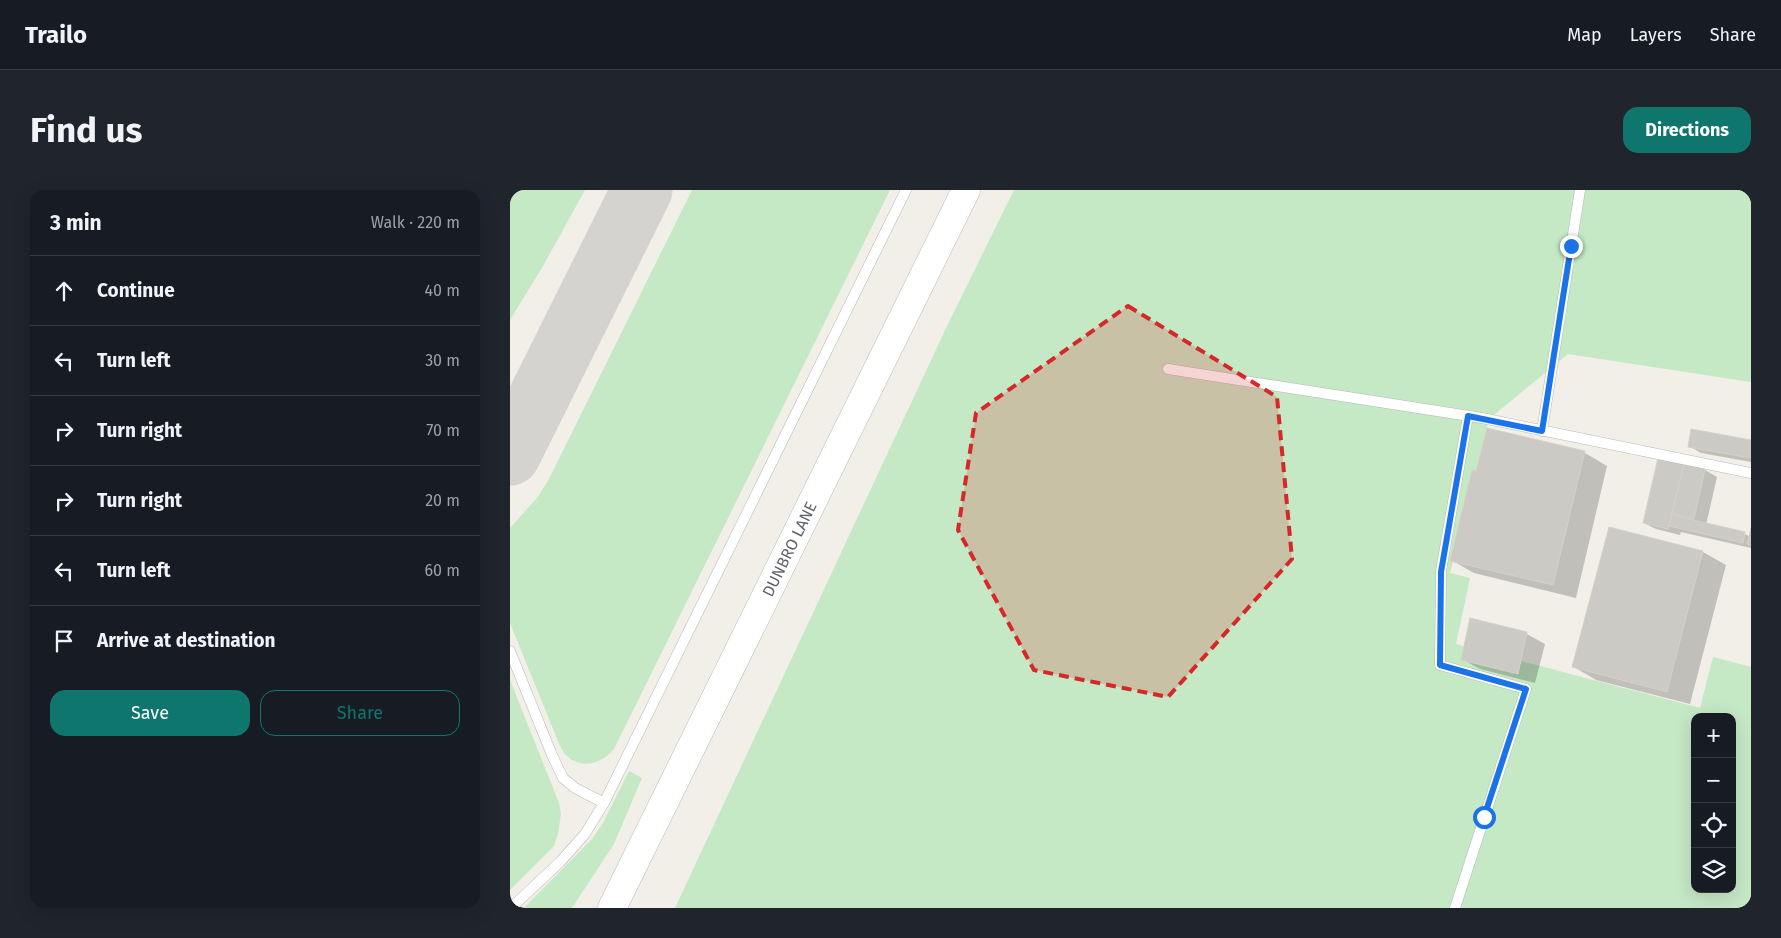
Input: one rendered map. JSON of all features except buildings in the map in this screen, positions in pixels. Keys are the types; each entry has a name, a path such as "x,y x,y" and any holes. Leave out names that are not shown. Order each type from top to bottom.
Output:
{"main road":[{"name":"DUNBRO LANE","path":"612,908 966,190"}],"lane":[{"path":"511,908 560,862 585,834 604,803 906,190"},
{"path":"1542,431 1580,190"},
{"path":"1168,369 1468,416 1751,473"},
{"path":"1455,908 1526,689 1440,665 1441,572 1468,416"},
{"path":"510,651 563,778 575,788 604,803"}],"highlighted area":[{"path":"1128,306 1277,397 1292,559 1168,697 1034,670 958,530 976,413"}],"green space":[{"path":"510,190 585,190 543,266 510,320"},
{"path":"692,190 890,190 614,749 598,761 586,764 579,763 566,755 560,746 510,623 510,528 537,498 549,479"},
{"path":"1014,190 1751,190 1751,382 1568,354 1489,419 1450,573 1470,578 1456,644 1700,708 1713,657 1751,667 1751,908 675,908 948,324"},
{"path":"510,680 559,803 561,814 554,846 510,890"},
{"path":"629,771 642,778 614,844 572,908 524,908 592,839 603,823"}],"taxiway":[{"path":"510,455 642,190"}],"route":[{"path":"1484,817 1526,689 1440,665 1441,572 1468,416 1542,431 1571,246"}]}
